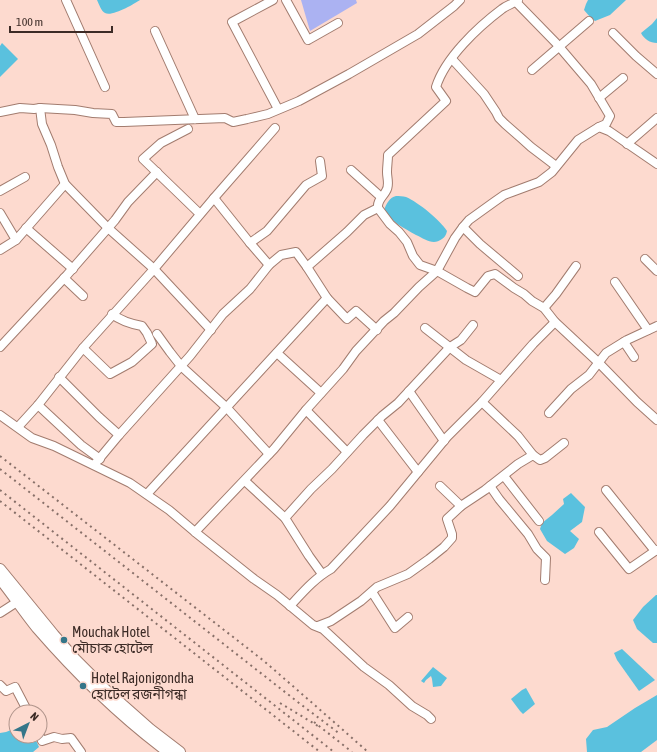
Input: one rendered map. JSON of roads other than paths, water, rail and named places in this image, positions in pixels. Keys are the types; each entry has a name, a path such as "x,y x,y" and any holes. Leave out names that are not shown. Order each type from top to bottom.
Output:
{"main road":[{"path":"0,569 75,660 112,696 150,729 180,752"},
{"path":"0,579 38,628 68,662 116,710 168,752"}],"street":[{"path":"66,0 105,87"},
{"path":"273,0 232,22 278,109"},
{"path":"286,0 308,40 338,23"},
{"path":"0,112 20,108 75,110 112,114 116,122 225,118 233,122 268,114 349,74 418,34 460,0"},
{"path":"195,532 270,454 306,410 343,369 356,351 384,321 437,271 463,227 469,220 494,202 512,192 539,182 552,172 578,140 606,124 610,116 591,84 560,47 517,1 503,8 477,30 452,59 436,87 446,101 388,155 387,174 389,184 386,192 381,197 378,208 390,224 407,242 413,256 420,265 437,271 475,292 488,276 495,274 544,308 555,322 657,420"},
{"path":"532,70 589,21"},
{"path":"155,31 195,119"},
{"path":"613,34 657,74"},
{"path":"452,59 484,94 499,118 531,147 556,166"},
{"path":"599,98 623,78"},
{"path":"40,108 42,124 65,184 108,228 154,269 211,330"},
{"path":"627,144 657,118"},
{"path":"599,127 609,130 657,164"},
{"path":"18,427 38,405 59,377 112,314 154,269 275,128"},
{"path":"188,129 161,142 143,158 200,214"},
{"path":"250,243 267,231 306,185 322,176 320,161"},
{"path":"352,170 381,197"},
{"path":"0,348 73,269 115,220 128,202 157,172"},
{"path":"0,191 25,177"},
{"path":"0,250 16,240 65,184"},
{"path":"214,198 269,265"},
{"path":"307,267 364,215 378,208"},
{"path":"0,213 16,240"},
{"path":"463,227 480,244 518,276"},
{"path":"26,228 73,269"},
{"path":"94,465 181,366 223,314 250,289 269,265 281,255 296,252 327,298 347,319 356,311 377,330"},
{"path":"645,259 657,271"},
{"path":"544,308 576,266"},
{"path":"64,278 83,296"},
{"path":"615,282 648,330"},
{"path":"147,494 327,298"},
{"path":"83,348 110,374 132,362 152,344 142,326 119,320 112,314"},
{"path":"290,606 307,587 322,574 331,569 390,506 444,441 555,322"},
{"path":"285,518 311,488 332,469 378,420 398,403 450,346 461,340 473,325"},
{"path":"549,413 571,389 589,375 606,353 624,342 657,326"},
{"path":"426,328 466,360 501,380"},
{"path":"157,334 181,366 227,408 270,454"},
{"path":"624,342 634,357"},
{"path":"277,353 321,393"},
{"path":"59,377 119,435"},
{"path":"409,391 444,441"},
{"path":"482,402 518,436 533,455 540,460 564,444"},
{"path":"38,405 82,445 100,459"},
{"path":"306,410 347,452"},
{"path":"0,415 32,438 54,446 94,465 130,483 147,494 313,625 323,629 364,667 389,685 412,706 431,719"},
{"path":"378,420 418,472"},
{"path":"318,626 331,621 361,601 377,587 408,574 429,559 444,547 452,538 447,520 460,506 504,476 518,464 533,455"},
{"path":"504,476 539,521"},
{"path":"245,480 285,518 322,574"},
{"path":"440,486 460,506"},
{"path":"490,486 528,534 537,549 546,558 545,580"},
{"path":"599,532 629,569 656,550 606,490"},
{"path":"372,592 395,628 408,617"},
{"path":"0,613 17,602"},
{"path":"0,685 6,691 15,687 24,704"},
{"path":"48,738 54,737 62,740 71,738 81,752"}],"railway":[{"path":"0,456 264,661 368,752"},
{"path":"0,469 340,734"},
{"path":"0,490 334,752"},
{"path":"0,501 320,752"},
{"path":"280,703 318,726"},
{"path":"314,722 352,752"}],"place":[{"name":"Mouchak Hotel মৌচাক হোটেল","path":"64,640"},
{"name":"Hotel Rajonigondha হোটেল রজনীগন্ধা","path":"83,686"}]}
